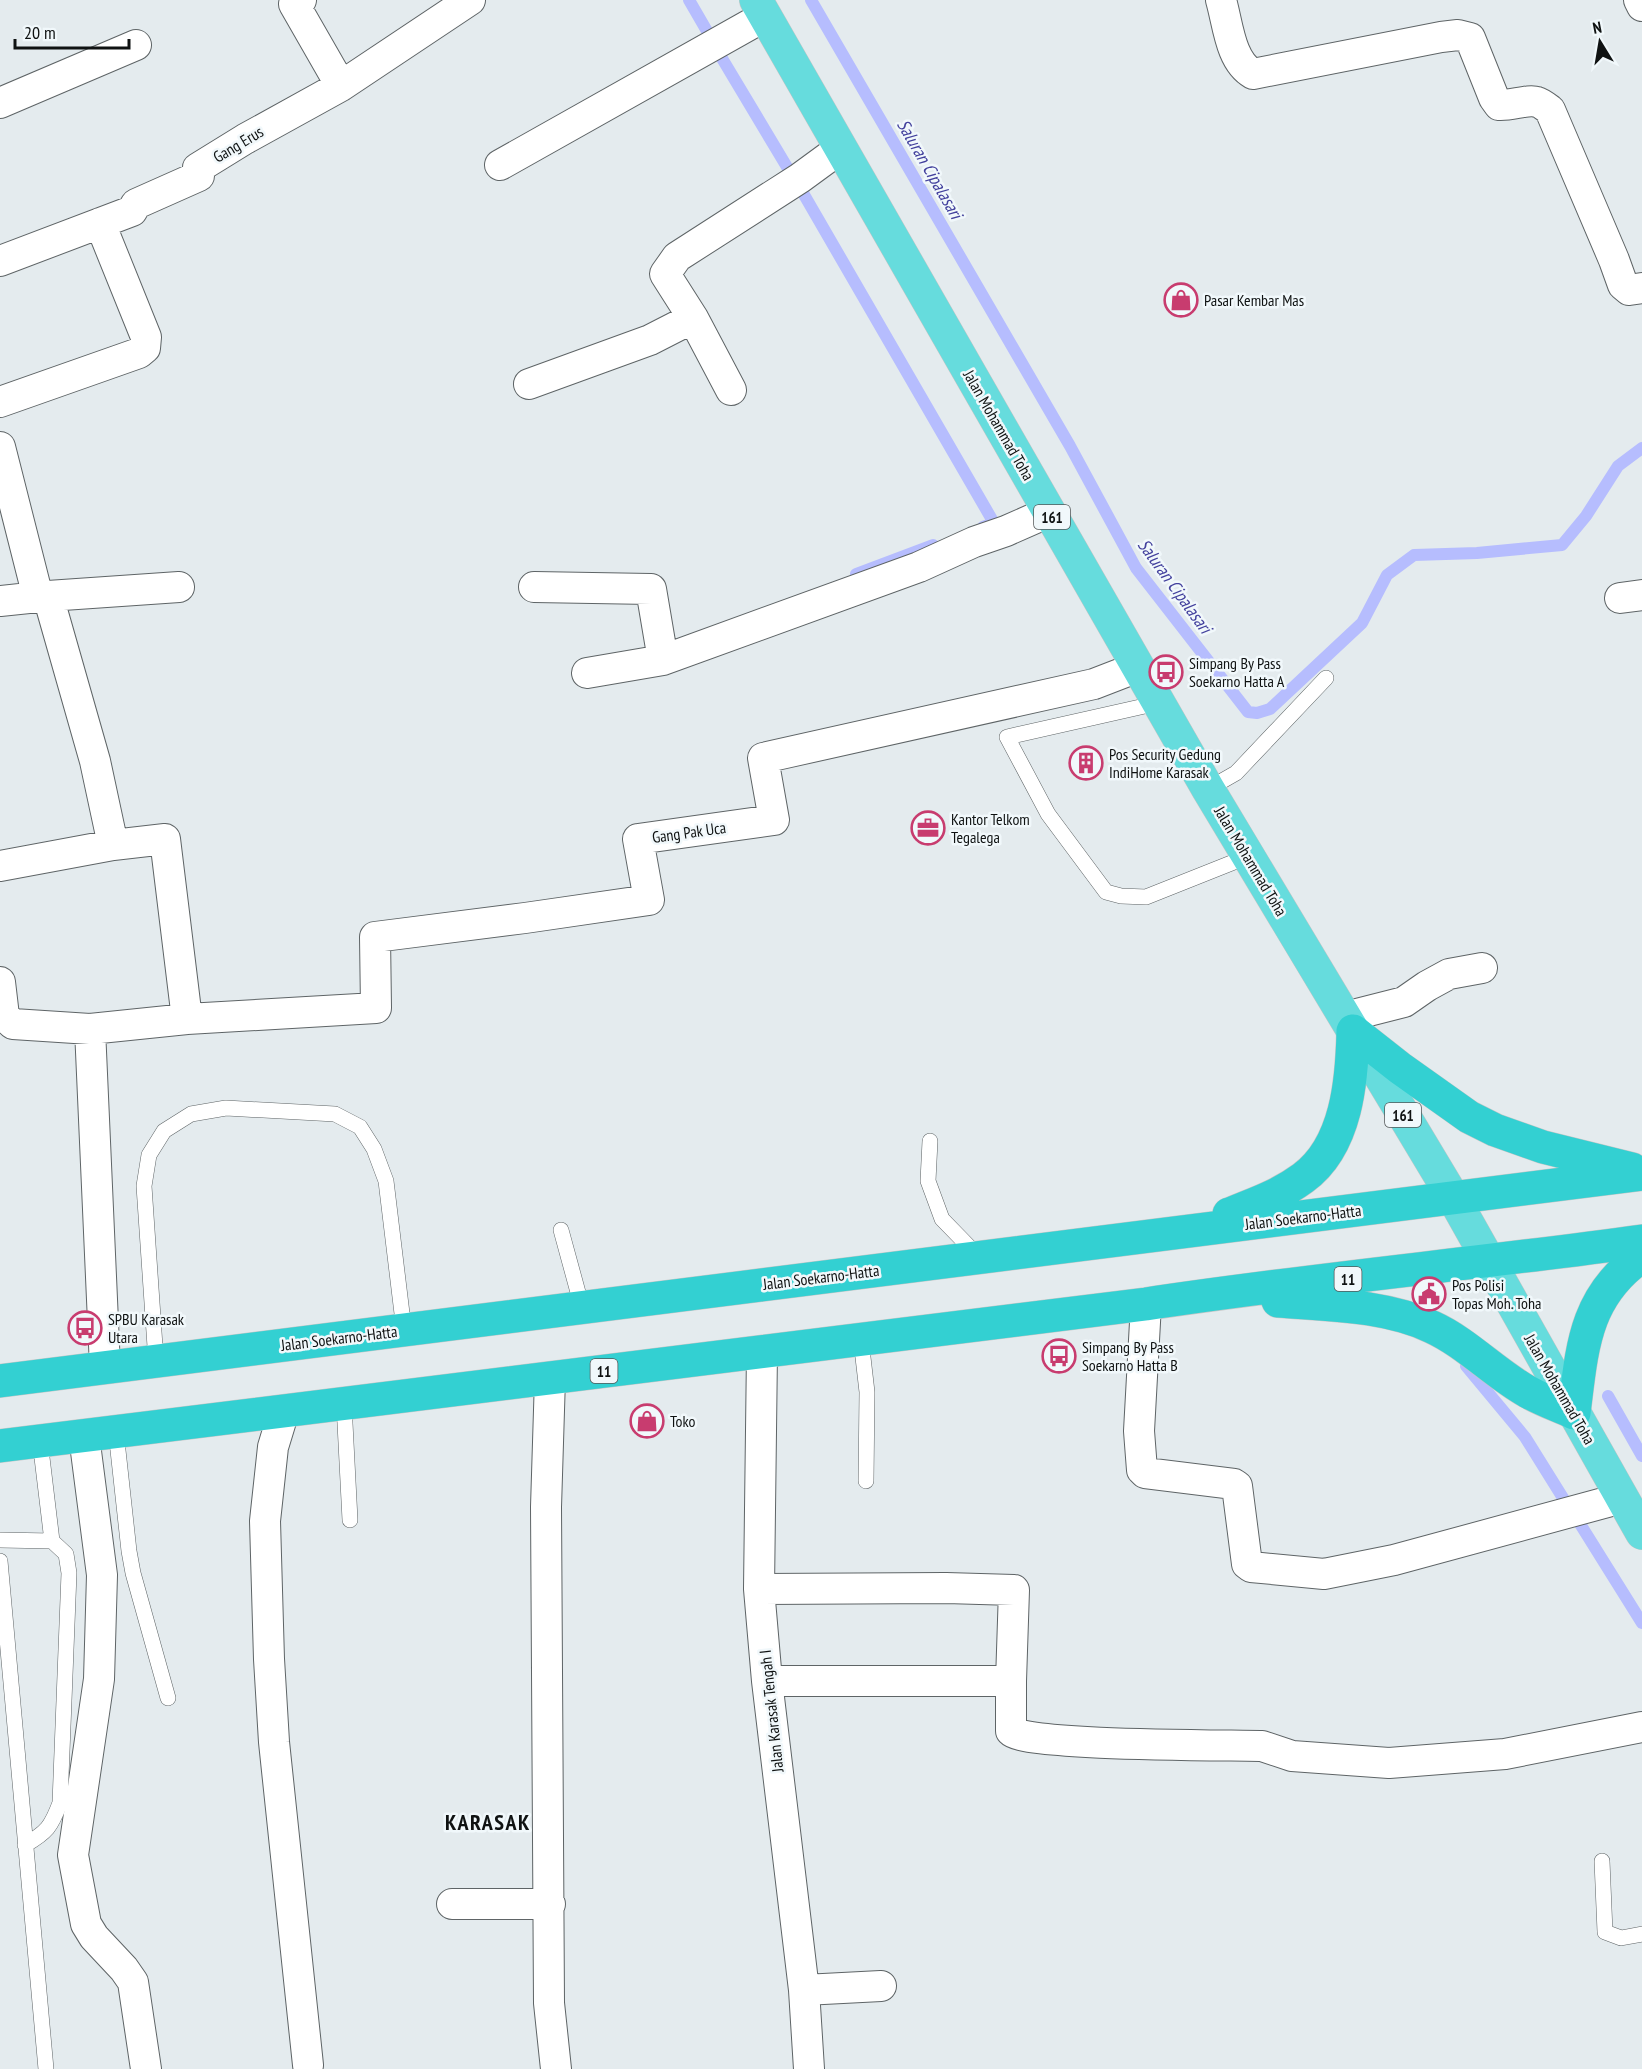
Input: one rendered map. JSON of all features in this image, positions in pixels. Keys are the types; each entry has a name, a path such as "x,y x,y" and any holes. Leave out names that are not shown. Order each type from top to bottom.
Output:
{"highway":[{"path":"1349,1024 1400,1068 1470,1117 1495,1130 1543,1147 1642,1173"},
{"path":"1187,1231 1269,1199 1305,1177 1322,1160 1335,1137 1345,1105 1352,1068 1349,1024"},
{"name":"Jalan Soekarno-Hatta","path":"0,1381 1454,1199 1642,1173"},
{"name":"11","path":"0,1446 1642,1242"},
{"path":"1207,1295 1356,1308 1404,1318 1441,1332 1472,1351 1527,1391 1574,1413 1582,1345 1593,1312 1609,1285 1642,1256"}],"main road":[{"name":"Jalan Mohammad Toha","path":"760,8 1208,789 1454,1199 1642,1533"}],"street":[{"path":"301,0 294,4 341,86"},
{"name":"Gang Erus","path":"0,261 132,211 136,204 198,176 198,168 341,86 470,0"},
{"path":"1221,0 1237,58 1245,70 1253,75 1441,37 1458,35 1470,38 1494,98 1499,105 1512,106 1537,102 1550,110 1623,285 1629,290 1642,288"},
{"path":"1639,0 1642,6"},
{"path":"500,165 760,8"},
{"path":"0,103 136,45"},
{"path":"731,390 693,318 665,274 677,257 800,178 841,148"},
{"path":"0,402 139,353 145,348 146,337 100,223"},
{"path":"529,384 650,340 693,318"},
{"path":"0,447 43,596 95,761 113,845"},
{"path":"587,672 663,660 920,567 974,542 1049,512"},
{"path":"0,601 179,587"},
{"path":"534,587 651,589 663,660"},
{"name":"Gang Pak Uca","path":"187,1019 376,1008 375,937 649,900 638,839 774,820 762,758 1094,684 1138,667"},
{"path":"0,866 113,845 163,838 166,840 187,1019 90,1029 13,1024 4,1016 0,982"},
{"path":"1349,1024 1404,1002 1449,974 1482,968"},
{"path":"90,1029 105,1367"},
{"path":"1146,1304 1139,1431 1142,1470 1145,1473 1237,1486 1247,1564 1251,1567 1324,1574 1394,1560 1622,1498"},
{"name":"Jalan Karasak Tengah I","path":"762,1352 759,1589 766,1681 804,1990 809,2069"},
{"path":"550,1378 546,1507 549,2003 556,2069"},
{"path":"284,1411 273,1447 265,1521 269,1659 274,1742 308,2065"},
{"path":"84,1436 102,1575 99,1679 74,1855 86,1924 94,1937 133,1982 146,2069"},
{"path":"759,1589 1014,1590 1011,1731 1015,1735 1050,1741 1262,1746 1292,1756 1389,1764 1505,1755 1642,1727"},
{"path":"766,1681 1011,1681"},
{"path":"452,1904 550,1904"},
{"path":"804,1990 881,1986"}],"lane":[{"path":"1208,789 1236,773 1326,678"},
{"path":"1158,703 1007,737 1048,814 1106,892 1121,896 1146,897 1249,856"},
{"path":"156,1361 144,1186 149,1155 164,1131 191,1114 226,1108 335,1114 360,1127 374,1149 386,1181 404,1330"},
{"path":"930,1141 928,1181 942,1219 980,1257"},
{"path":"561,1230 582,1307"},
{"path":"861,1340 867,1392 866,1481"},
{"path":"344,1404 350,1520"},
{"path":"116,1432 133,1573 168,1698"},
{"path":"25,1845 41,1835 53,1823 60,1803 69,1573 66,1554 52,1541 40,1441"},
{"path":"0,1540 52,1541"},
{"path":"0,1561 2,1605 46,2069"},
{"path":"1602,1861 1605,1932 1621,1938 1642,1934"}],"waterway":[{"path":"689,0 711,38"},
{"name":"Saluran Cipalasari","path":"811,0 1070,446 1136,568 1248,712 1257,713 1270,709 1362,623 1387,575 1414,555 1477,553 1562,545 1586,516 1618,466 1642,448"},
{"path":"717,50 793,177"},
{"path":"799,186 994,523 983,527"},
{"path":"856,574 933,545"},
{"path":"1466,1366 1525,1437 1568,1506"},
{"path":"1608,1396 1642,1456"},
{"path":"1577,1519 1642,1623"}],"place":[{"name":"Pasar Kembar Mas","path":"1181,300"},
{"name":"Simpang By Pass Soekarno Hatta A","path":"1166,672"},
{"name":"Pos Security Gedung IndiHome Karasak","path":"1086,763"},
{"name":"Kantor Telkom Tegalega","path":"928,828"},
{"name":"Pos Polisi Topas Moh. Toha","path":"1429,1294"},
{"name":"SPBU Karasak Utara","path":"85,1328"},
{"name":"Simpang By Pass Soekarno Hatta B","path":"1059,1356"},
{"name":"Toko","path":"647,1421"}],"district":[{"name":"KARASAK","path":"488,1822"}]}
